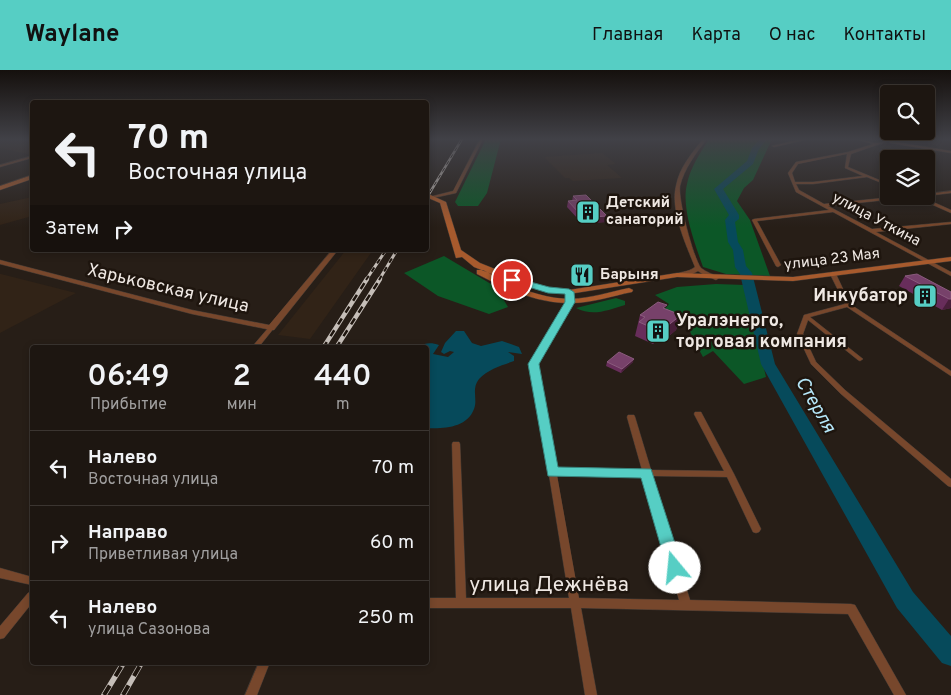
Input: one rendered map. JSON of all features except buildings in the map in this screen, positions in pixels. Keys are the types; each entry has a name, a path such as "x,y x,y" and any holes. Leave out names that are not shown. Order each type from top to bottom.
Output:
{"main road":[{"path":"0,188 30,178"},
{"path":"429,196 443,202 457,251 465,263 504,285 528,293 570,302 677,275 716,278"},
{"path":"457,251 477,264 512,280 548,290 569,292 663,279 716,278"},
{"name":"улица 23 Мая","path":"716,278 776,280 951,259"}],"street":[{"path":"434,197 455,192 467,168"},
{"path":"686,168 677,187 680,212 698,268 716,278"},
{"path":"793,168 790,173 794,183 813,183 868,176"},
{"path":"851,168 880,181"},
{"name":"улица Уткина","path":"794,183 797,191 951,274"},
{"path":"935,194 951,192"},
{"path":"822,205 880,199"},
{"path":"935,205 951,212"},
{"path":"778,265 754,220 832,211"},
{"path":"870,231 951,223"},
{"path":"257,345 333,252"},
{"name":"Харьковская улица","path":"0,262 192,312 271,328"},
{"path":"677,275 691,273 698,268"},
{"path":"833,274 848,304 951,374"},
{"path":"569,292 570,302 534,364 591,695"},
{"path":"806,316 848,304"},
{"path":"806,316 860,359"},
{"path":"806,316 800,334 813,363 842,392 951,484"},
{"path":"698,414 730,474 756,530"},
{"path":"631,417 686,605"},
{"path":"456,444 460,603"},
{"path":"553,472 730,474"},
{"path":"0,573 30,580"},
{"path":"0,634 30,598"},
{"name":"улица Дежнёва","path":"429,603 576,603 850,609 900,695"},
{"path":"251,695 265,665"}],"shaded area":[{"path":"555,168 611,168 622,178 573,181 565,178"},
{"path":"30,197 30,217 0,225 0,204"},
{"path":"344,252 372,252 310,339 278,335"},
{"path":"1,274 76,293 0,333"}],"green space":[{"path":"472,168 493,168 487,193 478,206 458,206 455,202"},
{"path":"692,168 758,168 753,180 744,188 737,201 750,220 770,276 726,274 703,267 687,215 686,194 688,178"},
{"path":"444,256 496,287 508,307 489,314 438,296 404,273"},
{"path":"716,284 745,285 766,377 744,384 713,351 703,357 688,325 661,314 669,304 655,295 677,287"},
{"path":"616,298 625,301 625,305 607,311 594,312 582,311 576,308"}],"water":[{"path":"456,331 464,331 472,343 481,346 502,341 519,347 522,354 508,352 514,356 514,361 491,370 479,379 475,386 474,409 466,420 454,426 429,428 429,345 421,345 433,343 439,345 433,354 448,357 454,352 450,351 444,354 441,352 445,343"}],"waterway":[{"name":"Стерля","path":"743,168 718,189 734,215 734,219 730,220 733,242 738,250 741,267 746,273 768,364 905,600 951,654"}],"railway":[{"path":"429,194 444,168"},
{"path":"366,280 385,252"},
{"path":"379,280 396,252"},
{"path":"325,345 367,279"},
{"path":"338,345 380,279"},
{"path":"104,695 122,665"},
{"path":"123,695 140,665"}],"place":[{"name":"Детский санаторий","path":"588,212"},
{"name":"Барыня","path":"582,275"},
{"name":"Инкубатор","path":"925,296"},
{"name":"Уралэнерго, торговая компания","path":"658,331"}],"route":[{"path":"512,280 548,290 569,292 570,302 534,364 553,472 646,473 675,568"}]}
